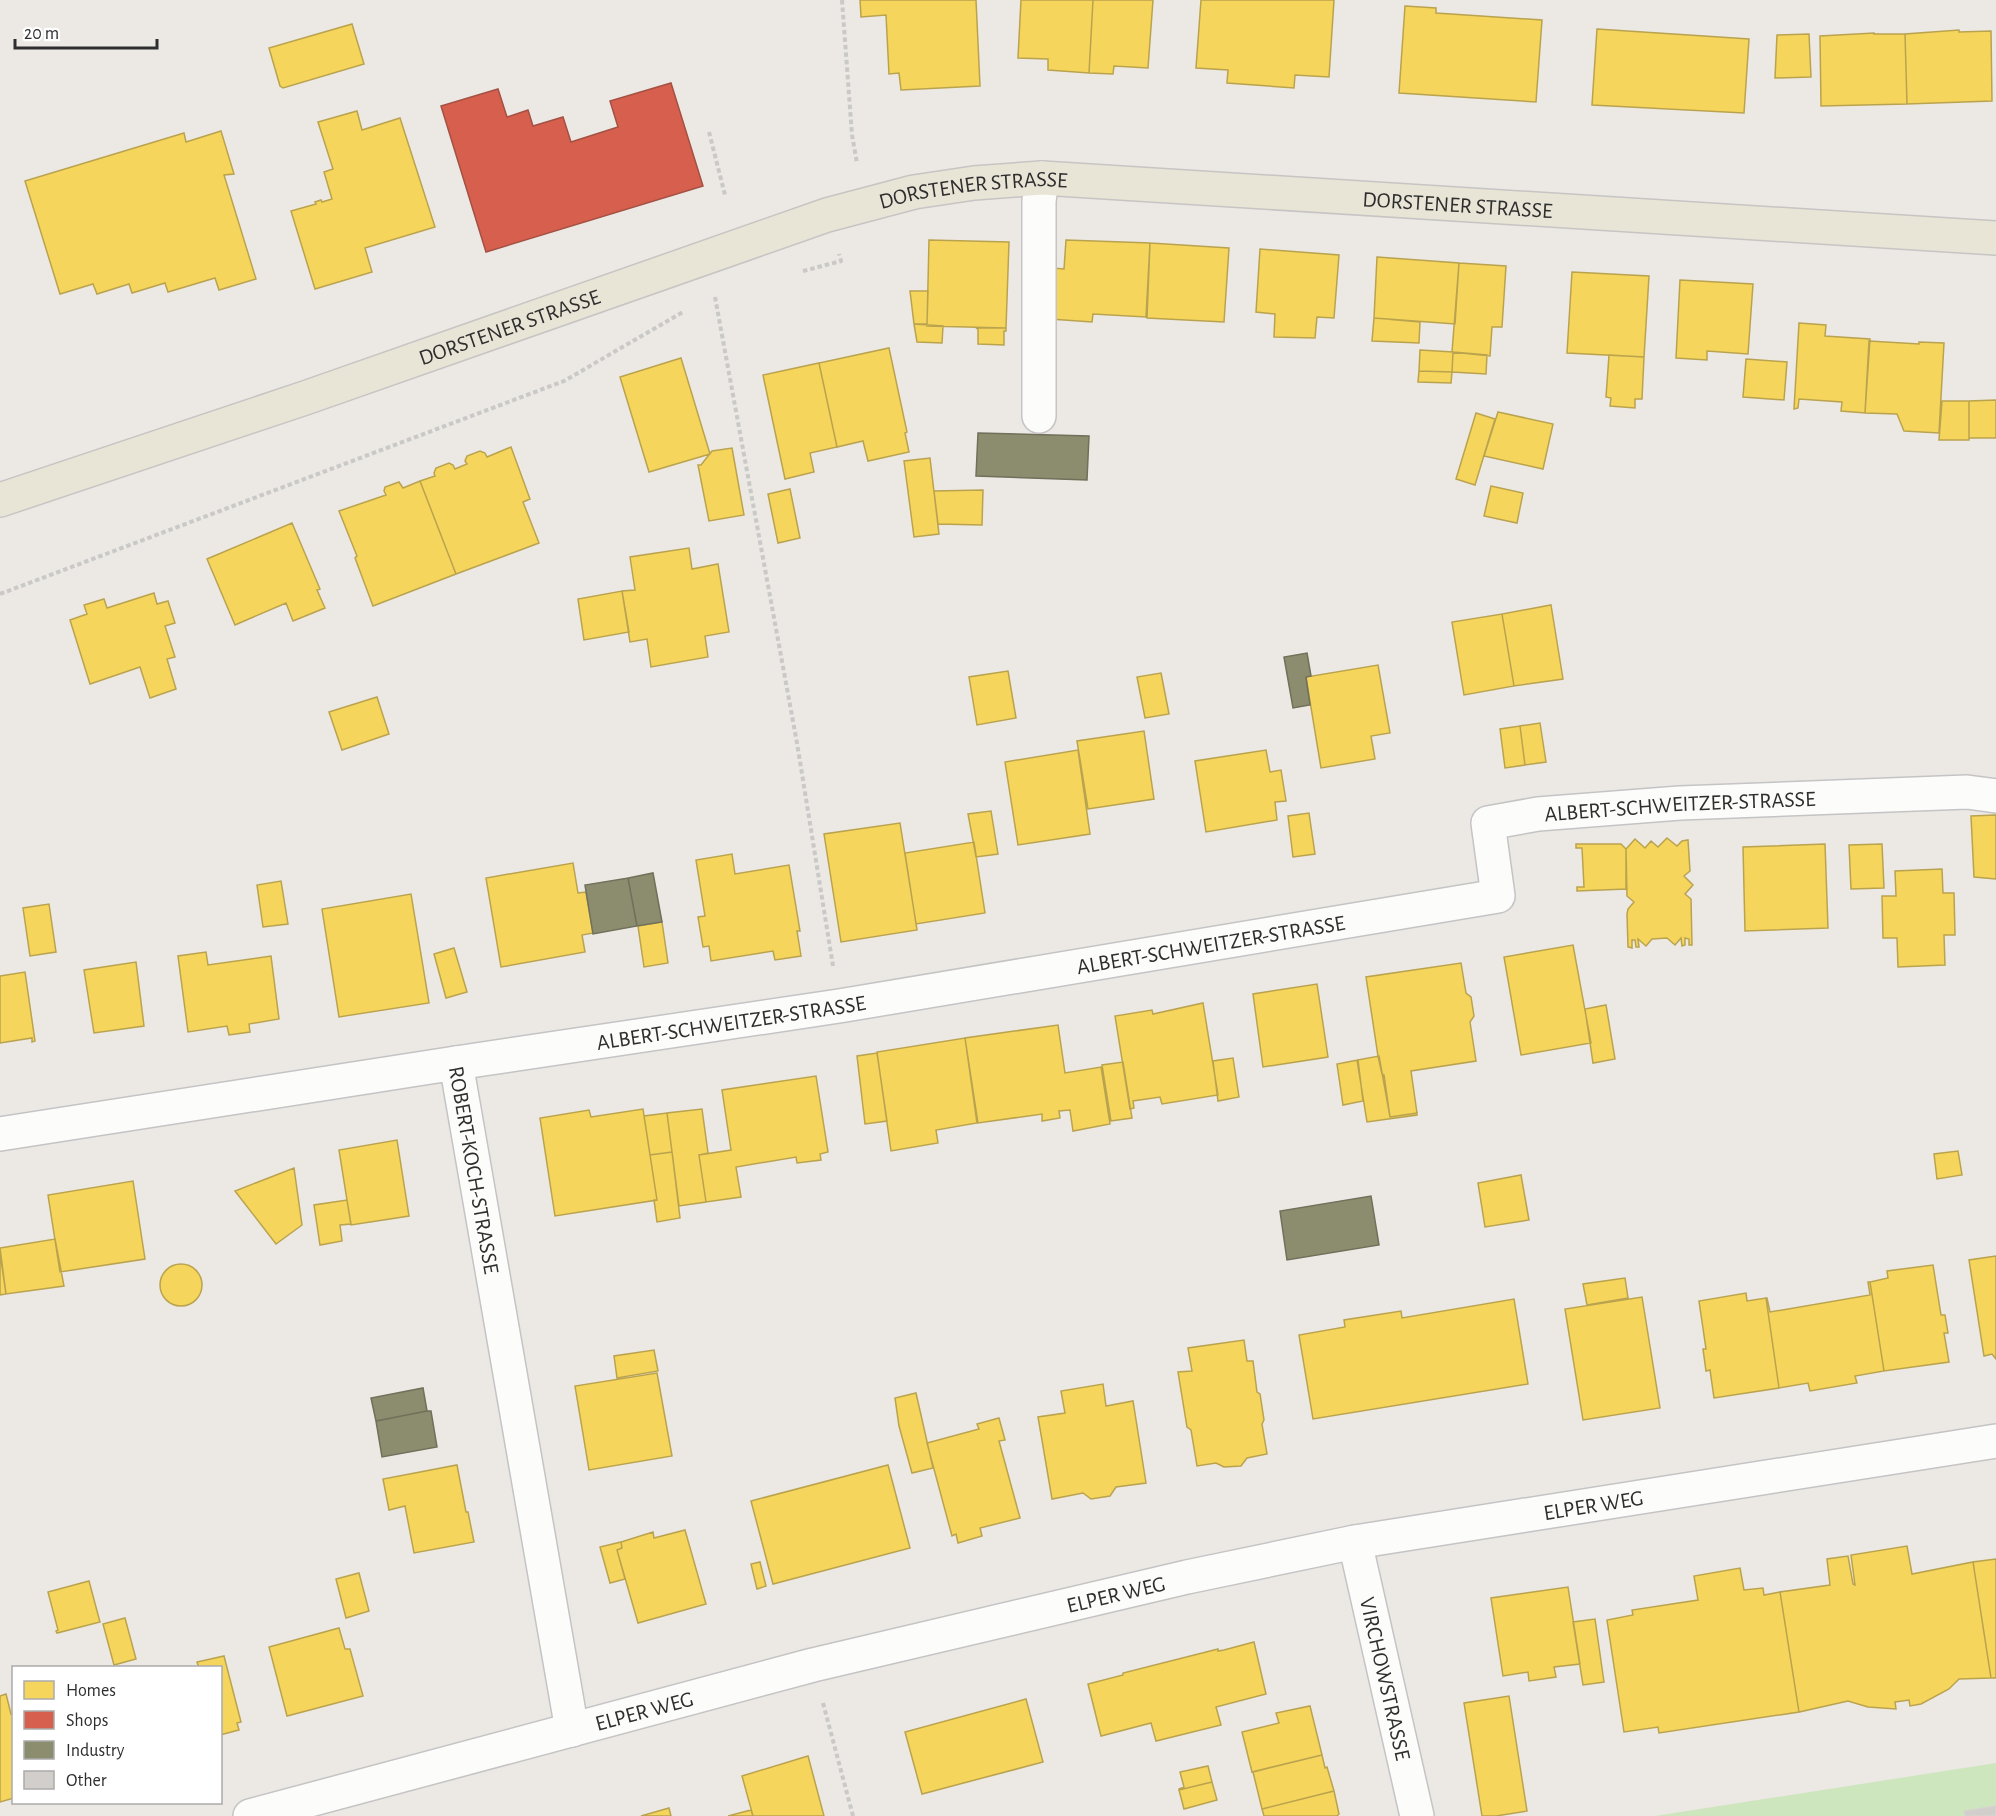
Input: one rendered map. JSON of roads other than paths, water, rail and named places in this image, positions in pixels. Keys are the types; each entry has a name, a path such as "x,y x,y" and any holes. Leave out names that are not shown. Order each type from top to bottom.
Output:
{"main road":[{"name":"DORSTENER STRASSE","path":"0,500 305,398 827,215 914,192 974,183 1042,178 1996,238"}],"street":[{"path":"1039,416 1039,201 1042,178"},
{"name":"ALBERT-SCHWEITZER-STRASSE","path":"456,1063 839,1006 1498,896 1488,823 1538,814 1680,803 1885,795 1985,795"},
{"name":"ROBERT-KOCH-STRASSE","path":"0,1134 456,1063 572,1731"},
{"name":"ELPER WEG","path":"250,1816 813,1665 1187,1577 1354,1542 1996,1441"},
{"name":"VIRCHOWSTRASSE","path":"1354,1542 1417,1816"}]}
